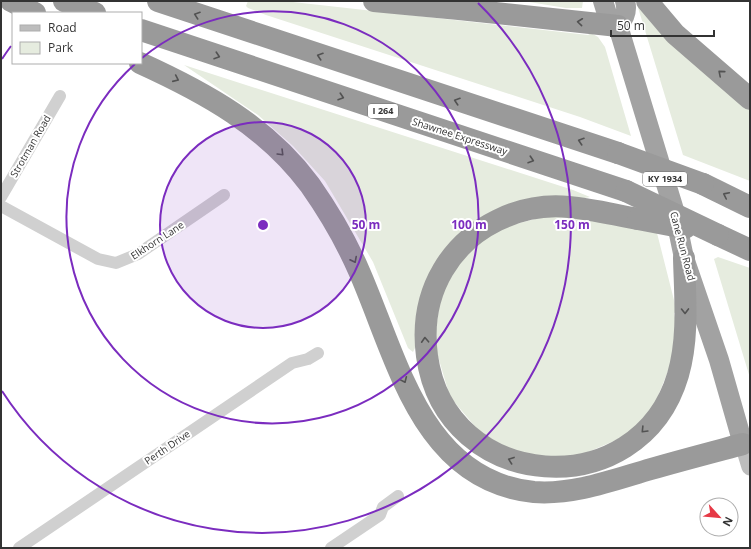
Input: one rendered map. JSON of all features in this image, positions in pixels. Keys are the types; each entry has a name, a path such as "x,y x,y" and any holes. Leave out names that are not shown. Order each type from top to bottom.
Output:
{"highway":[{"path":"12,1 33,12"},
{"path":"64,1 92,12"},
{"path":"158,1 618,153 703,184 750,207"},
{"path":"374,1 618,26 625,17 625,1"},
{"path":"460,9 480,1"},
{"name":"Cane Run Road","path":"603,1 608,17 618,26 674,210 684,258 719,360 743,444"},
{"path":"647,1 675,34 750,99"},
{"name":"Shawnee Expressway","path":"142,30 626,192 750,250"},
{"path":"142,64 183,82 224,105 262,134 291,163 310,185 334,222 359,270 397,363 426,423 443,447 469,469 500,484 516,489 546,492 564,491 598,485 743,444"},
{"path":"684,258 685,333 684,349 678,376 669,398 660,412 633,441 613,454 591,463 564,468 547,468 514,462 498,455 469,436 454,420 435,389 429,372 425,340 425,328 432,295 438,279 457,250 488,225 505,216 526,210 542,207 568,207 718,235"}],"main road":[{"name":"Cane Run Road","path":"743,444 750,466"}],"street":[{"name":"Strotman Road","path":"1,196 60,96"},
{"name":"Elkhorn Lane","path":"1,206 98,259 116,263 138,254 224,195"},
{"name":"Perth Drive","path":"19,548 292,363 308,359 318,353"},
{"path":"331,548 380,515 383,507 398,496"}],"green space":[{"path":"248,1 284,1 588,35 591,33 598,37 605,47 631,136 580,117 266,15 248,8 246,6"},
{"path":"523,1 583,1 582,8 566,8"},
{"path":"636,1 639,1 750,106 750,181 683,155"},
{"path":"184,65 573,190 590,197 479,220 413,352 408,348 373,262 325,181 293,146 258,115"},
{"path":"559,213 657,233 677,312 674,313 676,323 674,356 654,406 630,432 614,441 581,455 546,458 511,450 479,431 450,397 434,343 441,294 460,259 496,229"},
{"path":"718,257 750,268 750,378 714,259"}]}
